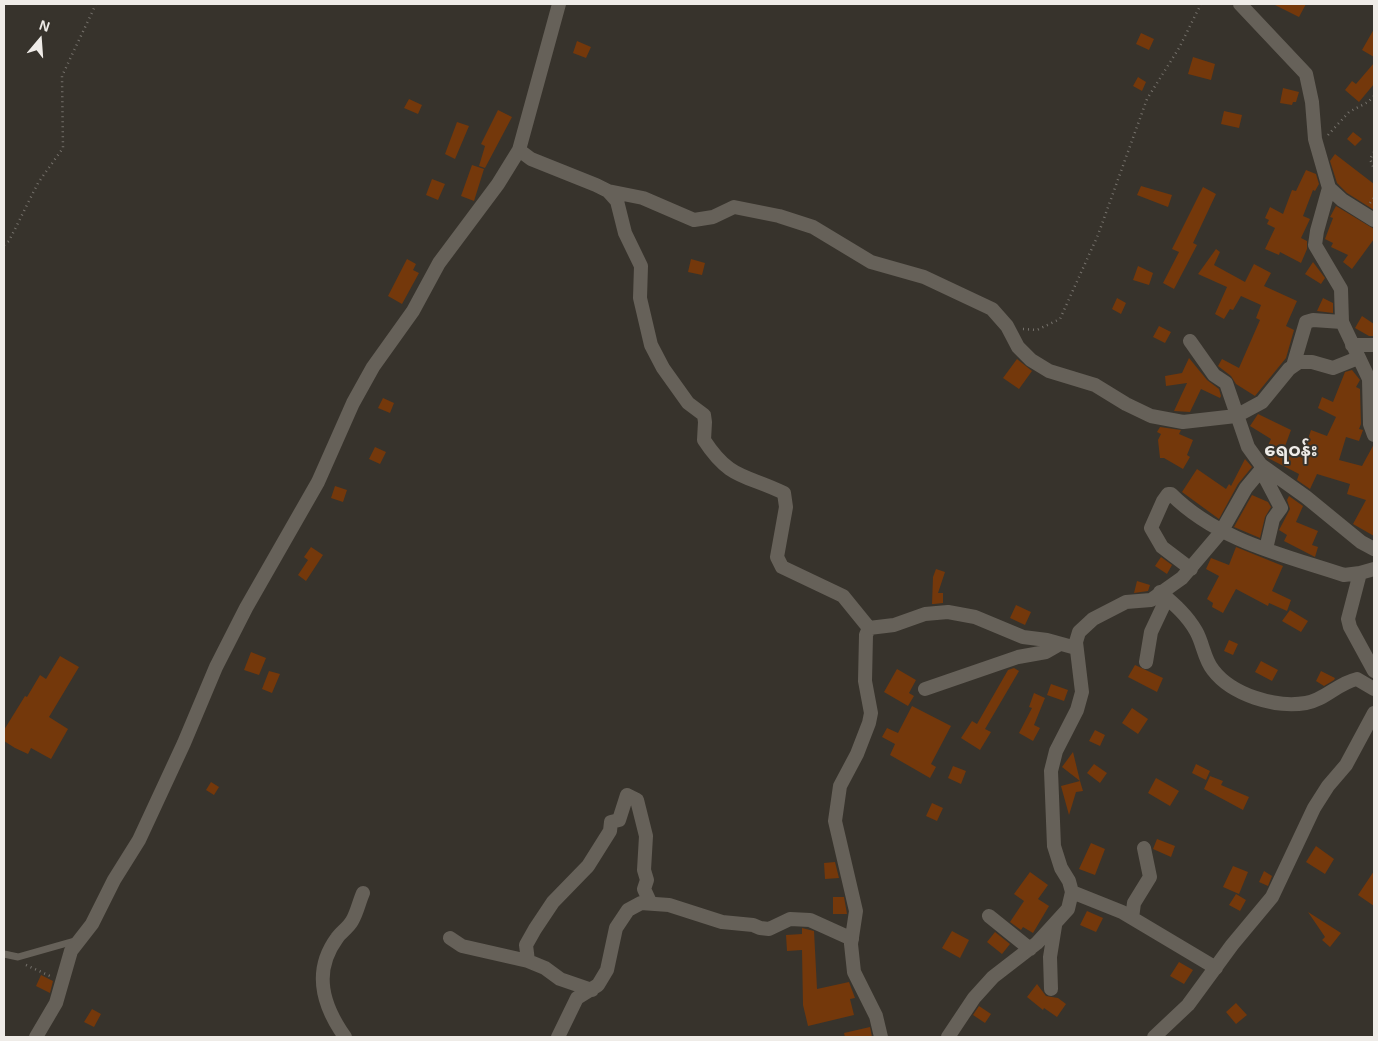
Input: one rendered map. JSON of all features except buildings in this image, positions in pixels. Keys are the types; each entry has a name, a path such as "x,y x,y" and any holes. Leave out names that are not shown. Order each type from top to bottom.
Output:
{"street":[{"path":"36,1037 56,1002 70,951 92,924 114,880 139,840 184,743 216,667 246,608 318,482 353,403 369,374 413,310 439,262 498,184 519,150 559,4"},
{"path":"1240,4 1306,74 1312,102 1317,147 1329,188 1342,200 1374,220"},
{"path":"519,150 531,159 608,191 643,198 694,220 713,217 734,207 800,222 813,227 871,262 924,277 976,300 992,309 1007,326 1018,346 1031,360 1049,371 1095,385 1126,404 1152,416 1183,422 1236,416 1262,402 1293,366 1299,362 1312,362 1333,368 1355,352 1374,345"},
{"path":"1329,188 1316,231 1315,245 1342,289 1340,316 1369,379 1372,412 1370,424 1374,435"},
{"path":"608,191 617,201 625,233 641,266 639,290 651,345 663,368 688,403 704,415 704,440 726,468 739,476 784,493 786,507 777,557 782,567 842,596 869,628"},
{"path":"1293,366 1306,322 1313,320 1342,322"},
{"path":"1190,341 1214,375 1226,383 1248,447 1281,508 1273,519 1266,549"},
{"path":"948,1037 974,998 993,977 1030,949 1055,926 1068,909 1072,892 1070,881 1061,868 1054,846 1051,771 1056,751 1077,710 1082,692 1076,648 1079,632 1093,619 1126,602 1151,600 1163,595 1182,578 1221,532 1246,488 1261,468"},
{"path":"1261,468 1306,498 1361,542 1374,548"},
{"path":"1191,569 1162,547 1151,528 1162,501 1168,494 1171,494 1190,512 1221,532 1266,549 1344,575 1360,573 1374,568"},
{"path":"1360,573 1348,619 1350,627 1374,672"},
{"path":"1146,662 1151,632 1163,595"},
{"path":"1163,595 1181,611 1196,632 1212,669 1226,683 1240,692 1271,700 1306,703 1317,700 1347,681 1357,679 1374,689"},
{"path":"869,628 894,625 925,614 948,612 975,617 1023,637 1076,648"},
{"path":"869,628 866,635 865,681 871,713 857,754 840,786 834,821 856,912 852,939 854,972 876,1016 881,1037"},
{"path":"925,688 1018,657 1046,652 1060,644"},
{"path":"1154,1037 1188,1005 1232,944 1272,897 1314,808 1328,786 1346,765 1374,713"},
{"path":"528,961 526,945 553,902 588,866 610,831 611,822 619,820 627,795 637,800 643,816 647,845 644,870 647,880 644,889 650,902"},
{"path":"1132,918 1134,903 1150,877 1144,848"},
{"path":"345,1037 329,1006 322,982 323,962 336,938 352,922 363,892"},
{"path":"1072,892 1132,918 1216,968"},
{"path":"558,1037 577,998 592,990 608,970 616,928 628,910 641,903 650,902 669,905 722,922 753,925 769,929 790,919 810,920 852,939"},
{"path":"989,916 1030,949"},
{"path":"1051,989 1050,958 1055,926"},
{"path":"450,938 462,946 528,961 545,968 560,979 592,990"}],"lane":[{"path":"4,954 18,957 80,939"}],"path":[{"path":"4,245 9,241 38,183 63,148 62,76 96,4"},
{"path":"1007,326 1037,330 1060,319 1098,235 1147,99 1179,48 1201,4"},
{"path":"1317,147 1349,112 1368,102 1374,96"},
{"path":"1374,152 1370,159 1374,169"},
{"path":"20,963 63,982"}],"district":[{"name":"ရေဝန်း","path":"1291,451"}]}
